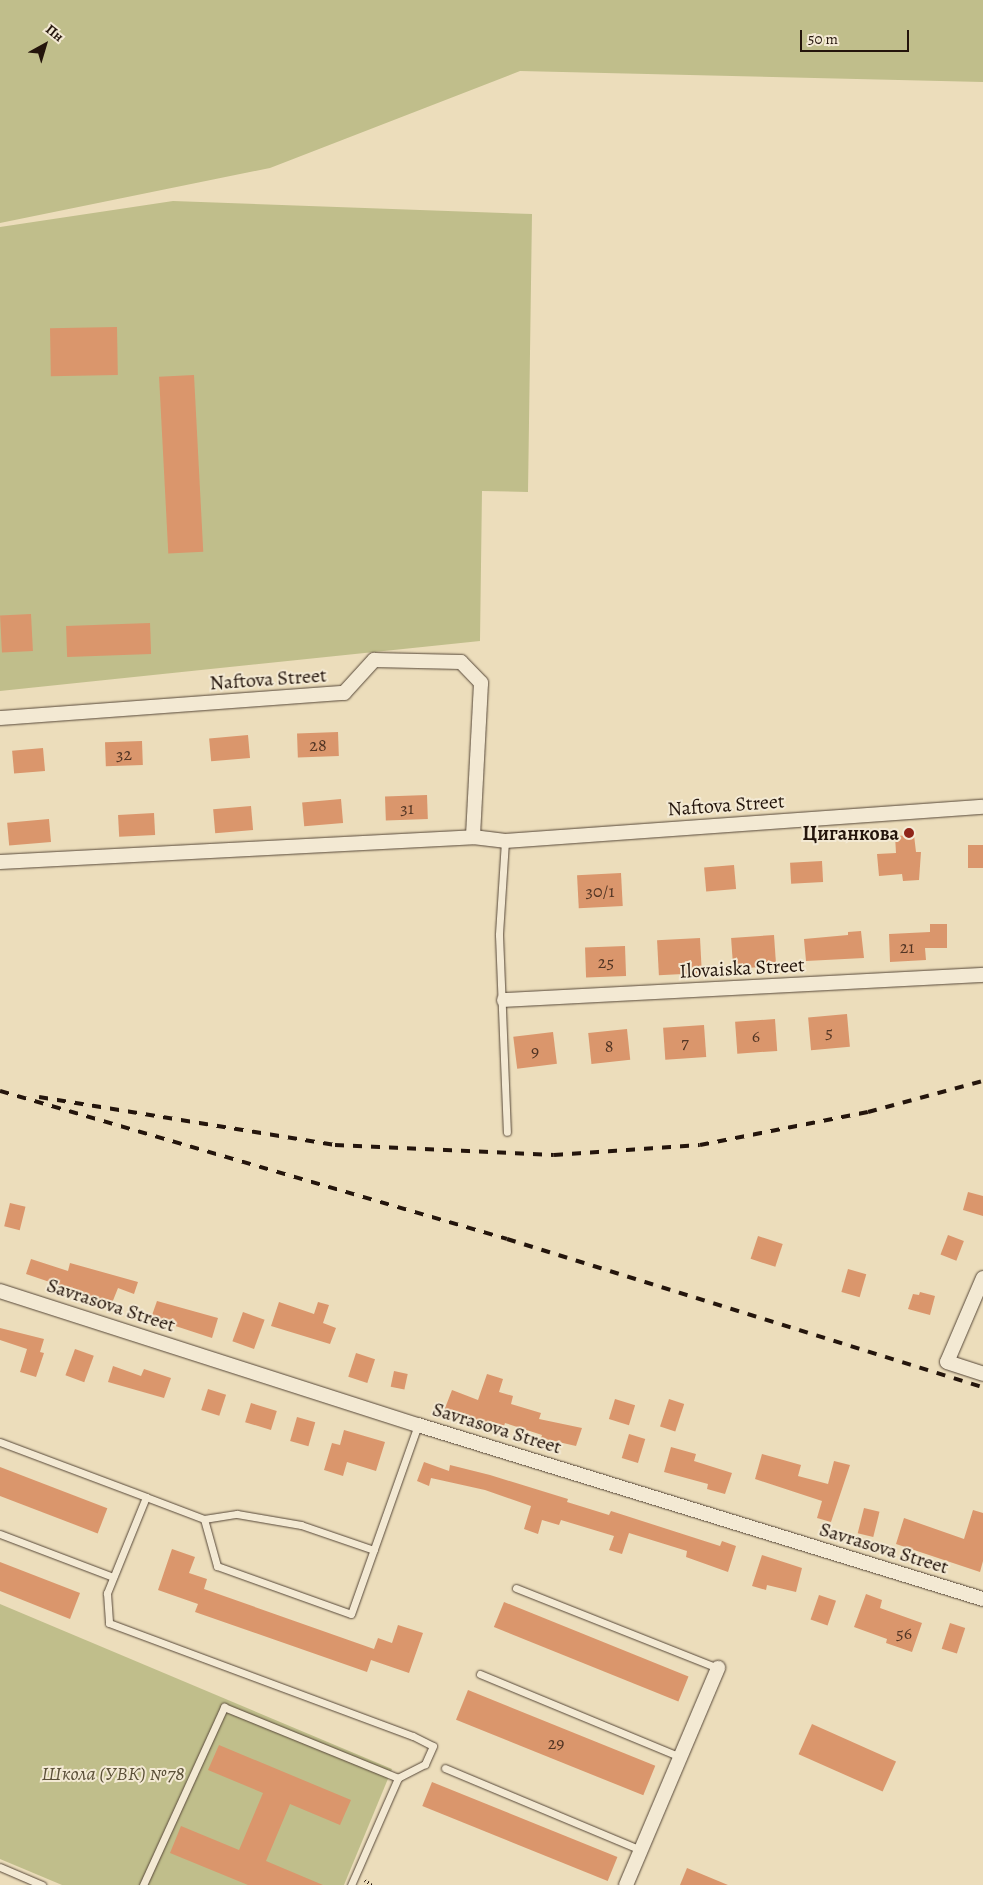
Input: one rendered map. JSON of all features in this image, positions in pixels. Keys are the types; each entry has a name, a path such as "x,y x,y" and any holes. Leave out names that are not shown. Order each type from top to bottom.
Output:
{"street":[{"name":"Naftova Street","path":"0,718 344,693 374,660 461,662 481,683 473,837"},
{"name":"Naftova Street","path":"0,862 473,837 505,841 983,807"},
{"name":"Ilovaiska Street","path":"504,1000 983,974"},
{"path":"983,1278 947,1362 983,1374"},
{"name":"Savrasova Street","path":"0,1291 418,1425 983,1599"},
{"path":"626,1885 718,1668"}],"lane":[{"path":"505,841 499,935 504,1000 507,1132"},
{"path":"204,1519 217,1566 351,1614 418,1425"},
{"path":"0,1442 204,1519 237,1514 301,1525 374,1550"},
{"path":"146,1497 107,1593 109,1623 413,1736 433,1746 425,1764 398,1778 351,1885"},
{"path":"0,1534 113,1577"},
{"path":"516,1588 718,1668"},
{"path":"480,1674 680,1756"},
{"path":"143,1885 224,1707 398,1778"},
{"path":"445,1768 641,1850"},
{"path":"0,1867 42,1885"}],"green space":[{"path":"0,0 983,0 983,82 520,71 270,168 0,223"},
{"path":"173,201 532,214 528,492 482,491 480,641 0,691 0,227"},
{"name":"Школа (УВК) №78","path":"0,1604 392,1769 344,1885 62,1885 0,1859"}],"building":[{"path":"117,327 118,375 51,376 50,328"},
{"path":"194,375 203,552 168,554 159,377"},
{"path":"31,614 33,651 2,653 0,616"},
{"path":"150,623 151,654 67,657 66,626"},
{"path":"338,732 339,756 298,757 297,733"},
{"path":"248,735 250,758 211,761 209,738"},
{"path":"142,741 143,765 106,766 105,742"},
{"path":"43,748 45,771 14,774 12,751"},
{"path":"427,795 428,819 386,820 385,796"},
{"path":"341,799 343,823 304,826 302,802"},
{"path":"251,806 253,830 215,833 213,809"},
{"path":"154,813 155,835 119,837 118,815"},
{"path":"49,819 51,842 9,846 7,823"},
{"path":"914,835 916,852 921,852 919,880 903,881 902,874 879,876 877,854 896,853 895,836"},
{"path":"968,845 983,845 983,868 968,868"},
{"path":"822,861 823,882 791,884 790,863"},
{"path":"734,865 736,889 706,892 704,868"},
{"path":"621,873 623,906 579,908 577,875"},
{"path":"930,924 947,924 947,948 925,948 926,960 890,962 889,934 930,932"},
{"path":"861,931 864,958 806,961 804,939 848,935 848,932"},
{"path":"774,935 776,966 733,969 731,938"},
{"path":"700,938 702,973 659,975 657,940"},
{"path":"625,946 626,976 586,977 585,947"},
{"path":"847,1014 850,1047 811,1050 808,1017"},
{"path":"775,1019 777,1051 737,1054 735,1022"},
{"path":"704,1025 706,1057 665,1060 663,1028"},
{"path":"627,1029 630,1060 591,1064 588,1033"},
{"path":"553,1032 557,1064 517,1069 513,1037"},
{"path":"968,1192 983,1196 983,1216 963,1210"},
{"path":"10,1203 26,1207 20,1230 4,1226"},
{"path":"948,1235 964,1241 956,1261 940,1255"},
{"path":"758,1236 783,1244 775,1267 751,1259"},
{"path":"31,1259 68,1271 70,1263 138,1282 134,1294 118,1288 112,1303 26,1274"},
{"path":"848,1269 866,1274 860,1297 841,1292"},
{"path":"920,1292 935,1296 930,1315 908,1309 913,1294 919,1295"},
{"path":"157,1301 218,1318 212,1338 151,1318"},
{"path":"279,1302 314,1314 318,1302 329,1305 323,1323 336,1328 330,1344 271,1326"},
{"path":"243,1312 265,1320 254,1349 232,1341"},
{"path":"0,1328 44,1339 40,1352 44,1353 36,1377 20,1372 27,1349 0,1340"},
{"path":"75,1349 94,1356 84,1382 65,1375"},
{"path":"356,1353 375,1359 367,1383 348,1377"},
{"path":"113,1366 141,1376 144,1369 171,1378 164,1398 108,1382"},
{"path":"394,1371 408,1374 404,1390 391,1387"},
{"path":"487,1374 503,1379 499,1392 513,1396 511,1404 541,1413 539,1419 582,1428 576,1446 541,1438 542,1435 505,1423 504,1426 490,1421 489,1424 458,1414 456,1420 442,1416 452,1390 478,1400"},
{"path":"208,1389 226,1395 219,1416 201,1410"},
{"path":"615,1399 635,1405 629,1425 609,1419"},
{"path":"669,1399 684,1404 675,1432 660,1427"},
{"path":"251,1403 277,1411 271,1430 245,1422"},
{"path":"297,1417 315,1422 308,1446 290,1441"},
{"path":"344,1430 385,1442 376,1471 347,1462 343,1476 324,1470 332,1443 340,1445"},
{"path":"629,1434 645,1439 638,1463 622,1458"},
{"path":"671,1447 696,1454 694,1461 732,1473 725,1494 707,1489 708,1484 664,1472"},
{"path":"762,1454 801,1465 798,1476 828,1484 834,1461 850,1465 831,1522 817,1518 822,1501 755,1479"},
{"path":"424,1462 449,1471 450,1465 490,1475 568,1499 567,1502 609,1515 611,1511 720,1546 722,1541 736,1546 728,1572 686,1557 687,1551 629,1533 622,1554 609,1550 614,1536 561,1520 559,1525 542,1520 538,1534 524,1529 531,1506 485,1490 431,1478 429,1486 417,1481"},
{"path":"0,1467 107,1508 98,1533 0,1496"},
{"path":"864,1508 880,1512 873,1537 858,1533"},
{"path":"973,1510 983,1513 983,1561 980,1572 896,1544 904,1518 964,1539"},
{"path":"172,1549 195,1557 189,1573 207,1579 204,1589 374,1649 378,1638 392,1643 398,1625 423,1633 409,1673 371,1660 367,1672 195,1612 198,1604 158,1590"},
{"path":"762,1555 802,1568 796,1592 767,1585 766,1590 752,1586"},
{"path":"0,1562 80,1593 70,1619 0,1591"},
{"path":"866,1594 882,1600 880,1608 922,1623 912,1652 886,1643 887,1639 854,1627"},
{"path":"819,1595 836,1601 828,1625 811,1620"},
{"path":"504,1602 689,1677 678,1702 494,1627"},
{"path":"950,1623 965,1628 957,1654 942,1649"},
{"path":"468,1690 655,1766 643,1795 456,1720"},
{"path":"812,1724 896,1761 883,1792 799,1754"},
{"path":"219,1745 351,1800 340,1825 290,1804 266,1861 323,1885 248,1885 170,1853 181,1826 239,1850 263,1793 208,1770"},
{"path":"432,1782 617,1857 608,1881 422,1806"},
{"path":"687,1868 728,1885 680,1885"}],"railway":[{"path":"39,1097 335,1145 554,1155 700,1145 868,1112 983,1081"},
{"path":"0,1091 507,1239 983,1387"}],"place":[{"name":"Циганкова","path":"909,833"}]}
